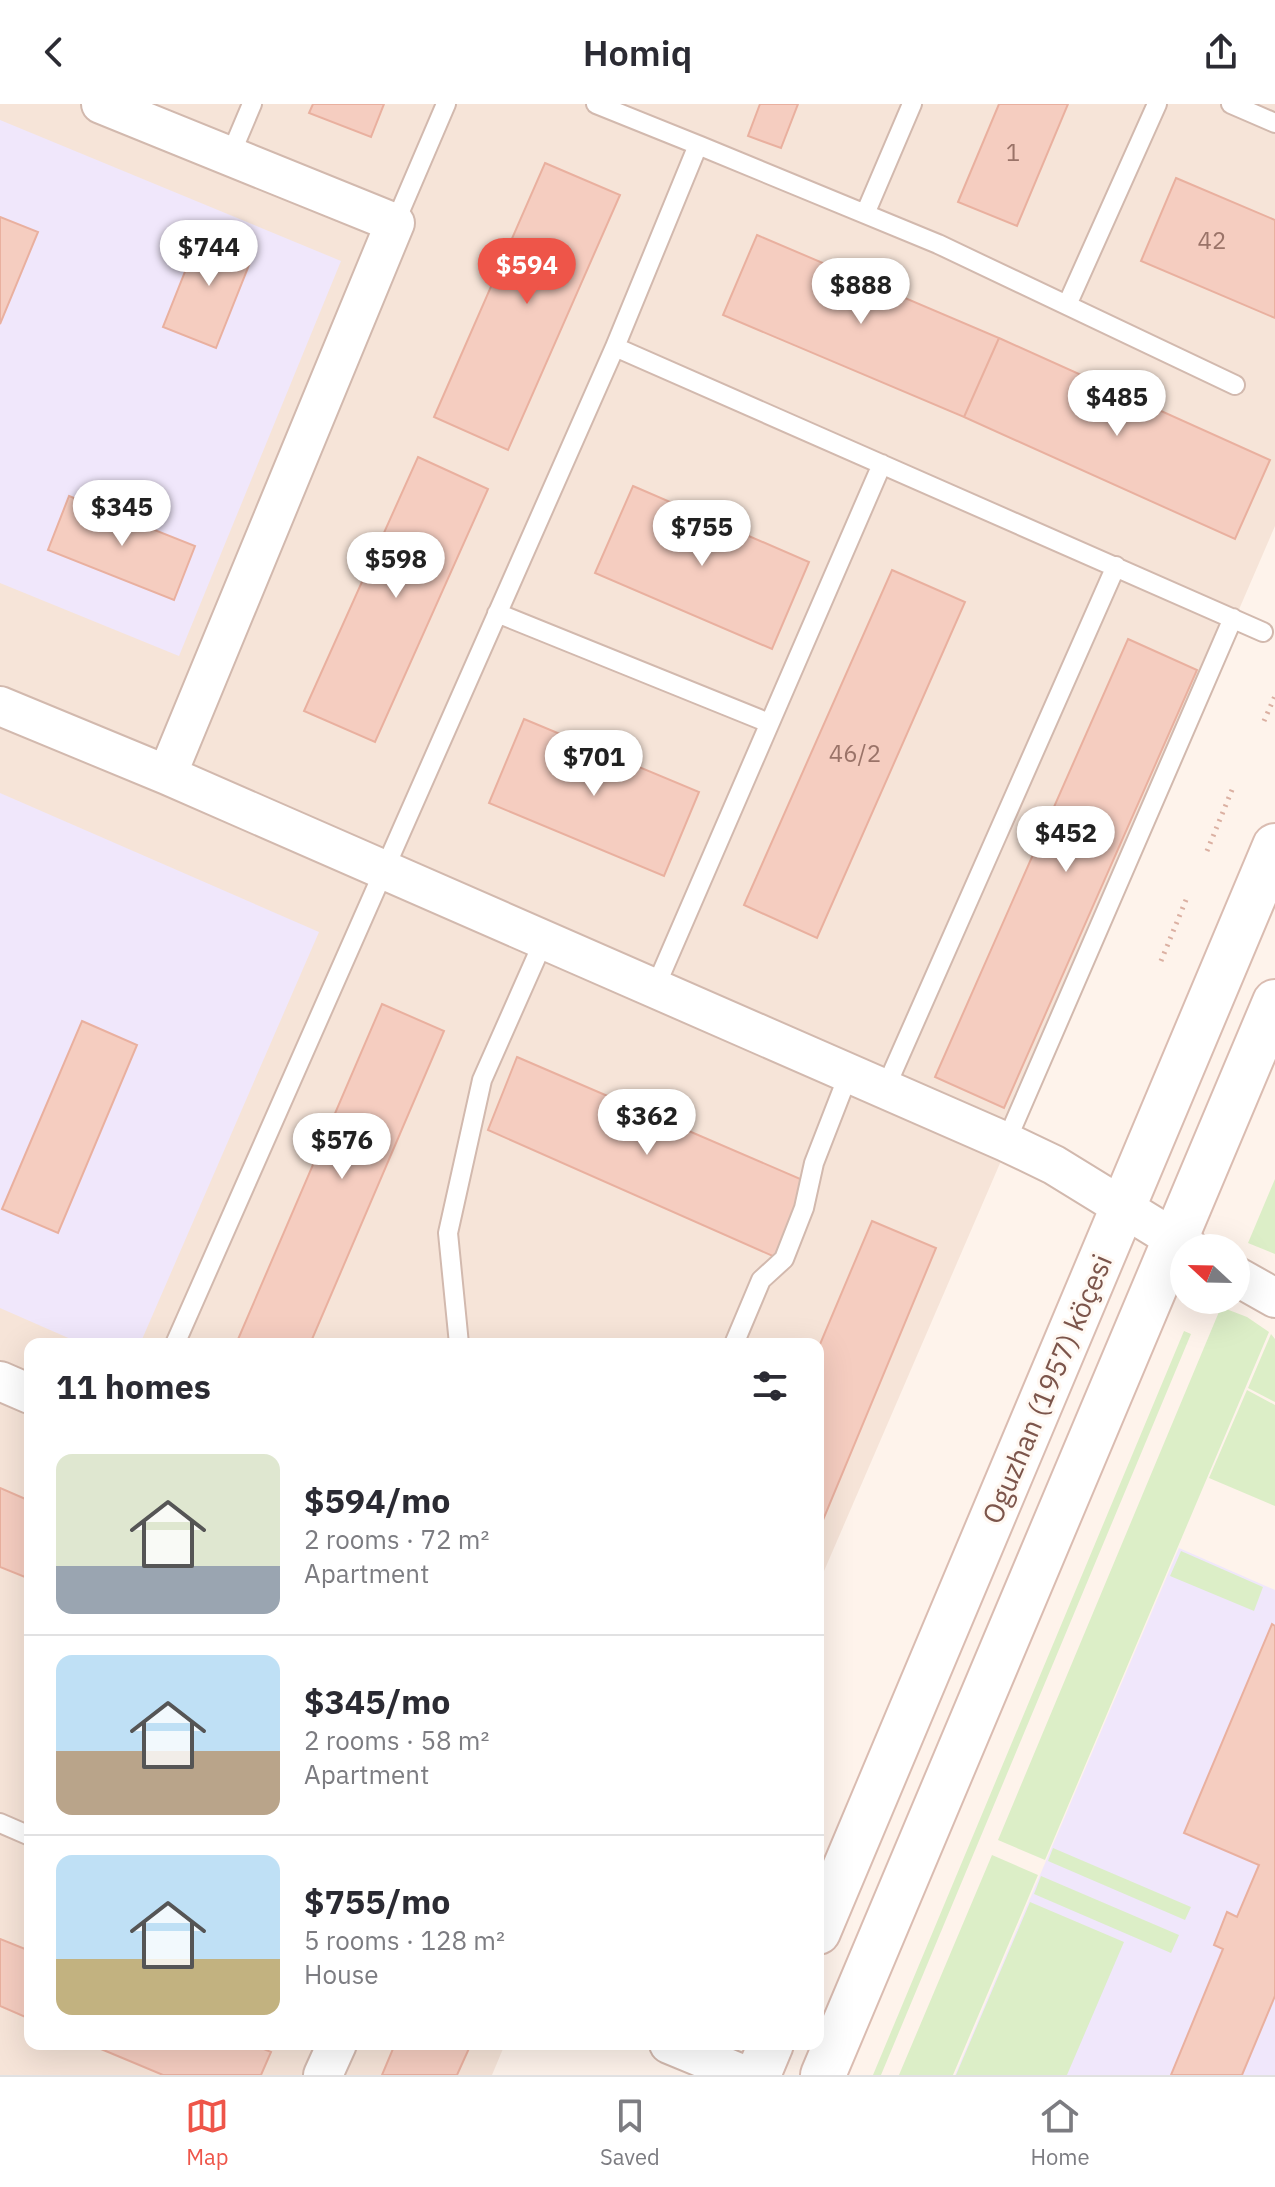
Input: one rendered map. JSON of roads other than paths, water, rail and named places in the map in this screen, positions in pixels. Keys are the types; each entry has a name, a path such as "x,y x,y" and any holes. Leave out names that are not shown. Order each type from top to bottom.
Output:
{"main road":[{"name":"Oguzhan (1957) köçesi","path":"824,1918 1275,846"},
{"path":"1186,1234 1275,1002"},
{"path":"823,2075 1170,1272"},
{"path":"758,2075 768,2050"}],"street":[{"path":"101,104 395,223 167,775"},
{"path":"0,706 167,775 1006,1142 1054,1165 1170,1236"},
{"path":"1250,1284 1275,1298"},
{"path":"0,1381 24,1391"},
{"path":"323,2075 334,2050"},
{"path":"684,2050 744,2075"}],"lane":[{"path":"230,156 252,104"},
{"path":"395,223 446,104"},
{"path":"596,104 938,244 1235,385"},
{"path":"865,214 912,104"},
{"path":"1067,305 1157,104"},
{"path":"1231,104 1275,123"},
{"path":"178,1338 615,347 698,145"},
{"path":"615,347 1263,632"},
{"path":"655,988 882,464"},
{"path":"885,1089 1116,566"},
{"path":"497,613 769,723"},
{"path":"1006,1142 1233,618"},
{"path":"458,1338 448,1233 482,1080 544,940"},
{"path":"737,1338 761,1280 784,1259 804,1208 814,1163 849,1073"},
{"path":"0,1823 24,1833"}]}
